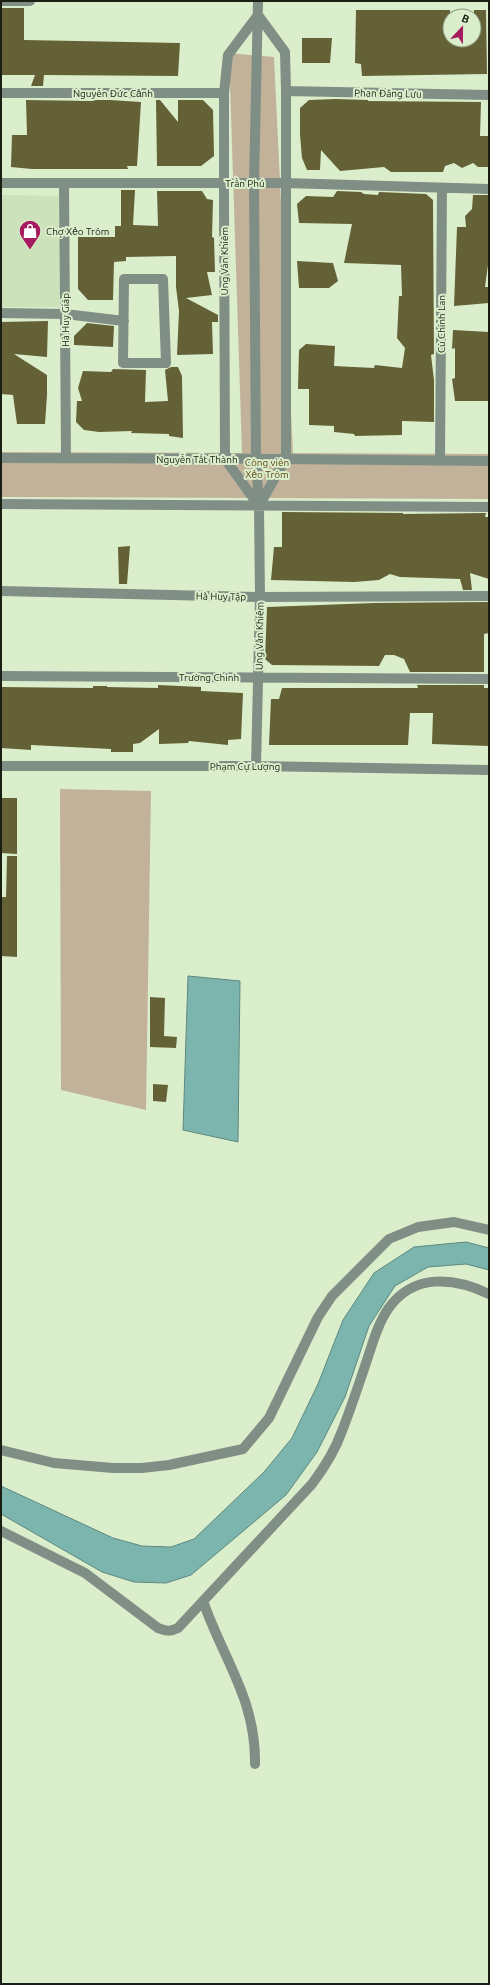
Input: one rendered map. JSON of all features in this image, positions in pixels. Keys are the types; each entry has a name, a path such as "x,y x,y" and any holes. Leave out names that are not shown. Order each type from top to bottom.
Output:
{"street":[{"path":"1,1 30,1"},
{"name":"Ung Văn Khiêm","path":"256,766 260,597 259,506 256,458 254,183 258,1"},
{"name":"Ung Văn Khiêm","path":"258,15 285,52 286,91 286,458 259,506"},
{"name":"Ung Văn Khiêm","path":"225,459 224,93 228,54 258,15"},
{"name":"Phan Đăng Lưu","path":"286,91 489,95"},
{"name":"Nguyễn Đức Cảnh","path":"1,93 224,93"},
{"name":"Trần Phú","path":"1,183 285,183 489,189"},
{"name":"Hà Huy Giáp","path":"64,183 66,458"},
{"name":"Cù Chính Lan","path":"440,460 442,188"},
{"path":"124,279 163,279 166,363 123,362 124,321 124,279"},
{"path":"1,313 65,314 124,321"},
{"name":"Nguyễn Tất Thành","path":"1,458 286,458 489,461"},
{"path":"225,459 259,506"},
{"path":"1,504 489,507"},
{"name":"Hà Huy Tập","path":"1,591 260,597 489,596"},
{"name":"Trường Chinh","path":"1,676 489,679"},
{"name":"Phạm Cự Lượng","path":"1,766 256,766 489,770"},
{"path":"1,1450 54,1463 113,1468 142,1468 169,1465 244,1449 269,1418 318,1316 332,1296 389,1239 418,1227 454,1222 489,1230"},
{"path":"1,1531 85,1573 158,1628 166,1632 178,1628 323,1470 342,1433 379,1324 396,1300 406,1291 419,1285 434,1281 450,1281 477,1288 489,1294"},
{"path":"204,1601 217,1637 228,1658 246,1700 256,1741 255,1764"}],"shaded area":[{"name":"Chợ Xẻo Trôm","path":"1,195 59,196 59,307 1,307"}],"green space":[{"name":"Công viên Xẻo Trôm","path":"229,53 274,57 293,453 489,454 489,499 1,497 1,452 242,453"},
{"path":"60,789 151,791 146,1110 61,1090"}],"water":[{"path":"188,976 240,981 238,1142 183,1130"},
{"path":"466,1242 489,1248 489,1270 466,1264 428,1267 395,1286 369,1326 345,1397 317,1452 286,1495 191,1575 166,1583 134,1582 102,1572 1,1514 1,1486 113,1538 142,1546 171,1547 194,1539 264,1472 292,1438 318,1384 343,1320 374,1273 414,1247"}],"building":[{"path":"1,8 24,8 24,40 180,43 178,76 44,75 43,86 31,86 35,75 1,75"},
{"path":"356,10 442,10 442,48 482,48 482,10 486,10 487,74 362,76 361,64 355,63"},
{"path":"302,38 332,38 330,63 302,63"},
{"path":"336,99 368,101 481,102 480,136 488,136 488,167 478,167 473,163 462,168 454,163 445,166 443,172 391,172 384,167 340,171 321,150 320,170 307,170 302,158 300,108 309,100"},
{"path":"26,100 110,100 141,102 137,166 127,166 128,169 32,169 11,167 12,135 27,135"},
{"path":"156,100 160,100 178,122 178,100 203,100 213,110 214,156 201,166 157,166"},
{"path":"121,190 135,190 133,225 158,226 157,191 202,191 207,199 213,200 212,237 214,238 215,272 207,272 212,295 186,298 218,315 218,322 212,322 213,354 177,355 179,311 176,287 176,256 126,257 126,261 114,262 113,300 88,300 78,289 78,237 115,237 115,226 121,226"},
{"path":"337,191 361,192 364,194 378,195 379,192 426,194 433,200 434,354 431,355 434,380 434,422 402,421 402,435 355,436 354,434 334,432 334,426 309,425 309,389 298,389 299,350 306,344 335,346 334,366 374,368 375,365 402,368 405,348 397,338 399,296 402,296 401,265 344,263 352,224 299,223 297,204 306,196 333,197"},
{"path":"473,195 489,195 488,265 485,287 489,287 489,303 454,306 457,227 466,227 465,216 472,209"},
{"path":"297,261 333,263 338,281 329,288 299,288"},
{"path":"48,321 47,357 14,354 47,375 45,424 17,424 13,395 1,394 1,322"},
{"path":"87,323 114,326 113,347 74,345 74,336"},
{"path":"453,330 489,332 489,401 455,401 452,379 455,378 455,348 452,349"},
{"path":"171,367 178,367 182,376 183,438 169,436 169,434 131,433 132,431 99,432 84,430 76,422 77,401 82,401 78,388 83,371 111,372 113,369 146,370 145,402 168,401 165,370"},
{"path":"282,512 403,514 486,513 485,517 489,517 489,579 470,573 472,590 463,590 460,579 400,577 390,574 379,580 354,582 271,580 274,547 282,547"},
{"path":"130,546 127,584 119,584 118,547"},
{"path":"489,602 489,633 484,634 484,672 410,672 404,659 394,655 385,655 379,666 272,665 265,659 267,607 374,603"},
{"path":"158,685 201,687 201,691 243,693 241,739 228,740 228,745 189,741 188,743 159,744 159,729 140,743 133,744 133,752 111,752 111,749 31,745 31,750 1,748 1,687 93,688 93,686 107,686 158,688"},
{"path":"417,685 484,685 484,688 489,688 489,746 432,744 433,713 410,713 408,745 269,745 271,699 279,699 282,688 418,688"},
{"path":"1,798 17,798 17,854 1,853"},
{"path":"7,856 17,856 17,957 1,956 1,897 6,897"},
{"path":"150,997 165,998 164,1036 177,1037 176,1048 150,1047"},
{"path":"153,1084 168,1085 166,1102 153,1101"}],"place":[{"name":"Chợ Xẻo Trôm","path":"30,250"}]}
